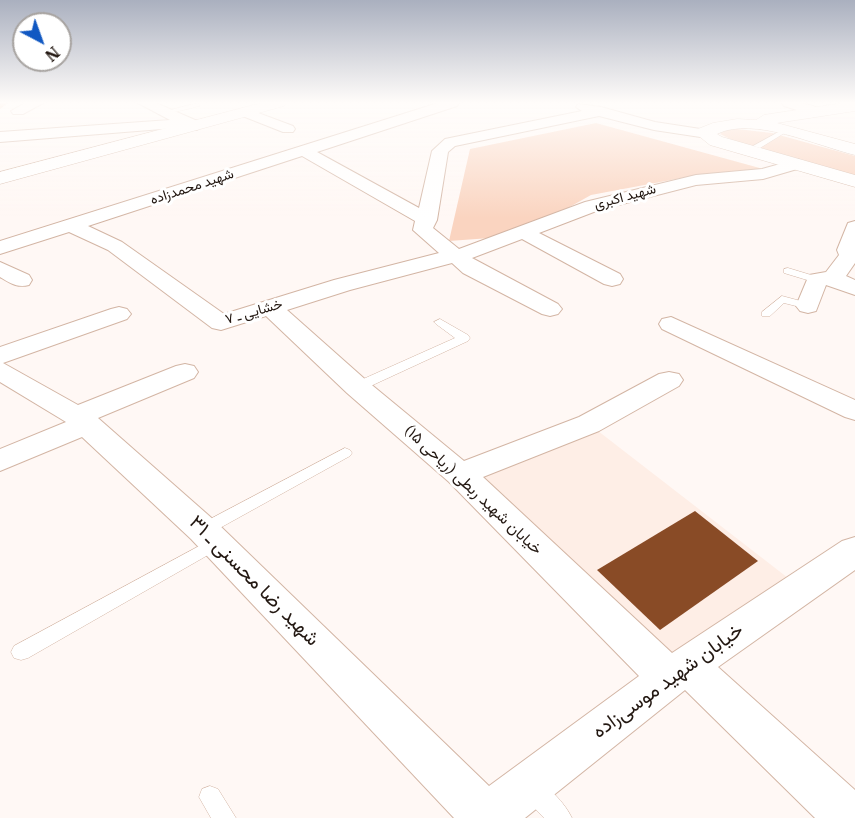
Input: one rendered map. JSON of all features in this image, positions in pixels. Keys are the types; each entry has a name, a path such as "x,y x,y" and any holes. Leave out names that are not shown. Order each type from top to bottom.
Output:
{"street":[{"path":"0,178 132,141"},
{"path":"0,184 152,141"},
{"name":"شهید محمدزاده","path":"2,246 334,141"},
{"path":"454,141 440,151 427,220 423,230 459,256 471,268 550,309"},
{"path":"717,141 855,181"},
{"path":"822,141 855,150"},
{"path":"304,151 427,220"},
{"path":"228,156 254,167"},
{"name":"شهید اکبری","path":"459,256 592,206 657,188 696,180 763,174 798,164"},
{"path":"168,174 194,186"},
{"path":"118,191 141,203"},
{"name":"خشایی ـ ۷","path":"71,226 115,246 221,323 353,282 433,260 459,256"},
{"path":"808,306 825,279 852,256 847,250 855,227"},
{"path":"523,232 612,279"},
{"path":"0,268 21,280"},
{"path":"825,279 855,288"},
{"name":"خیابان شهید ربطی (ریاحی ۱۵)","path":"271,308 357,387 460,474 678,671 850,818"},
{"path":"0,356 119,314"},
{"path":"671,324 794,373 855,411"},
{"name":"شهید رضا محسنی ـ ۳۱","path":"0,370 82,420 210,536 487,817"},
{"path":"0,460 185,372"},
{"path":"460,474 590,424 669,380"},
{"name":"خیابان شهید موسی‌زاده","path":"487,817 678,671 855,551"}],"lane":[{"path":"757,146 766,141"},
{"path":"788,271 825,279"},
{"path":"766,314 782,299 808,306"},
{"path":"357,387 464,338 440,322"},
{"path":"21,652 345,453"},
{"path":"529,785 560,818"},
{"path":"210,797 224,818"}],"shaded area":[{"path":"508,141 662,141 767,170 703,174 591,195 518,236 449,241 470,149"},
{"path":"736,141 801,141 855,156 855,176"},
{"path":"589,424 801,588 669,678 460,474"}],"building":[{"path":"695,511 758,561 660,630 597,570"}]}
